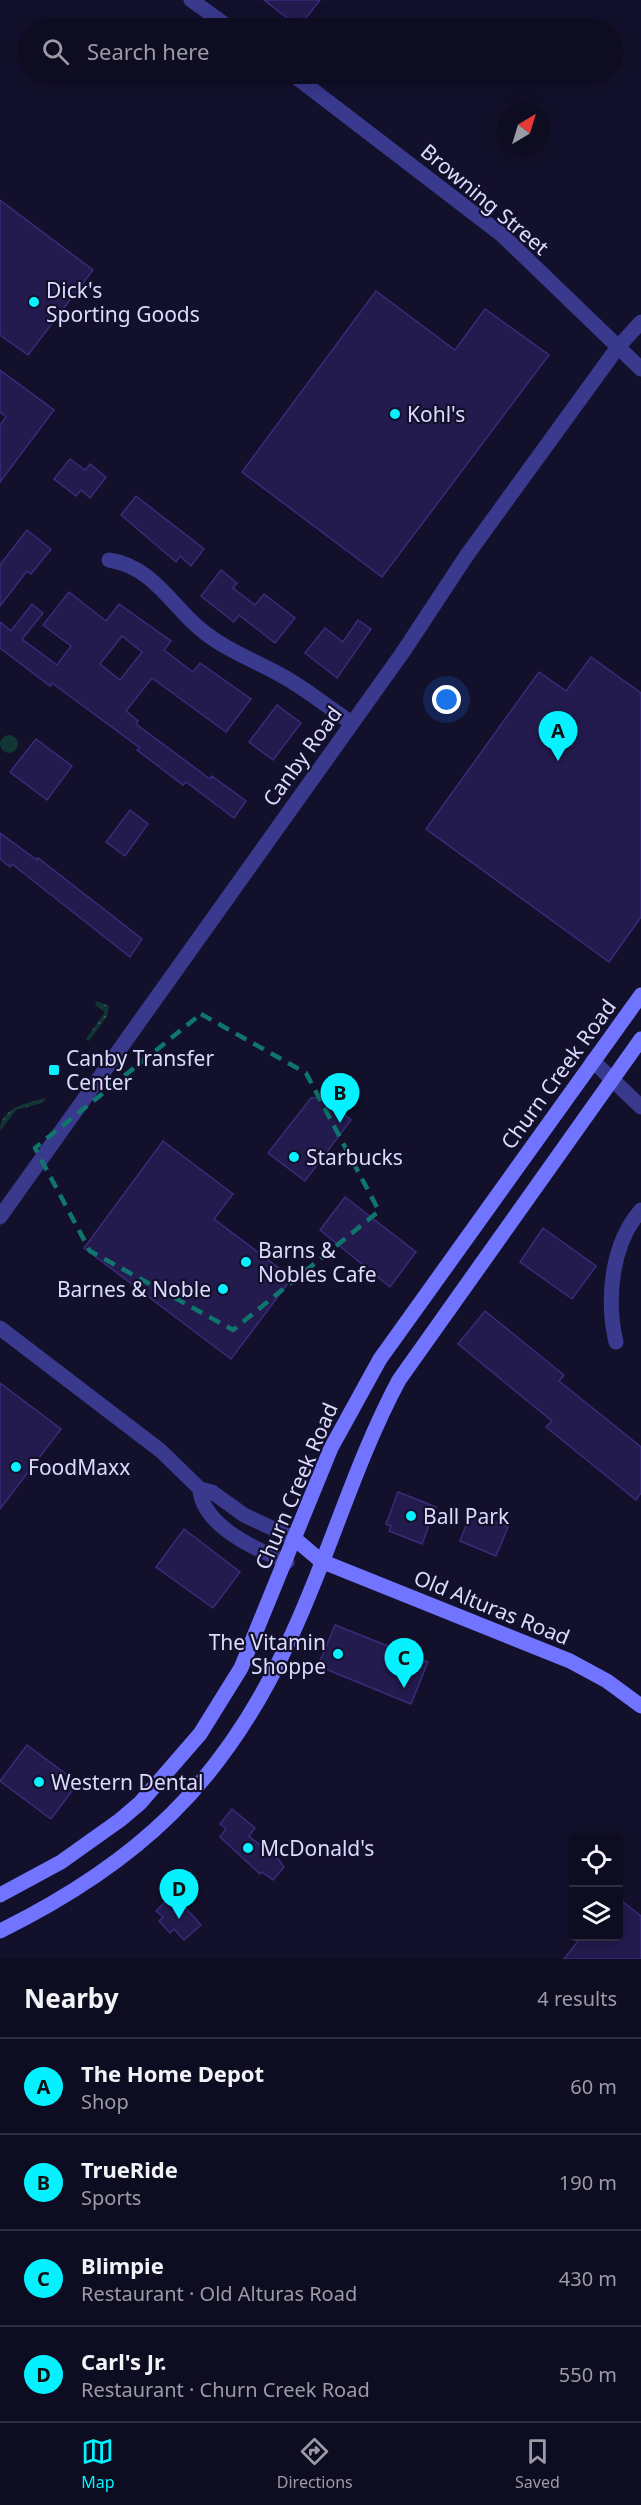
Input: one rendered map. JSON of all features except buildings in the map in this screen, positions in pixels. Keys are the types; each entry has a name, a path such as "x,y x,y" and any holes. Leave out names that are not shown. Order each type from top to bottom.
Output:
{"main road":[{"name":"Churn Creek Road","path":"0,1895 61,1862 120,1820 140,1803 200,1734 241,1668 287,1562 340,1428 380,1359 641,995"},
{"path":"0,1931 55,1904 103,1873 153,1833 203,1781 238,1735 261,1698 289,1642 376,1425 399,1380 433,1328 641,1039"},
{"name":"Old Alturas Road","path":"295,1539 321,1561 570,1661 607,1681 641,1706"},
{"name":"Old Alturas Road","path":"287,1562 321,1561"}],"street":[{"path":"190,0 216,18"},
{"name":"Browning Street","path":"305,84 502,235 641,369"},
{"name":"Canby Road","path":"0,1217 352,723 467,555 618,347 641,322"},
{"path":"110,560 129,564 150,578 198,628 225,648 290,680 352,723"},
{"path":"593,1060 641,1107"},
{"path":"616,1342 610,1317 612,1287 621,1247 641,1210"},
{"name":"Old Alturas Road","path":"0,1328 161,1451 200,1489 212,1492 244,1515 295,1539"},
{"name":"Old Alturas Road","path":"200,1489 200,1501 236,1537 287,1562"}],"highlighted area":[{"path":"201,1014 306,1073 379,1211 233,1330 90,1251 35,1148"}],"green space":[{"path":"5,735 13,735 18,740 16,751 5,753 0,748 0,740"},
{"path":"97,1001 109,1006 107,1016 89,1041 86,1039 105,1012 95,1005"},
{"path":"46,1098 42,1103 16,1110 0,1131 1,1123 10,1111 24,1104"}],"place":[{"name":"Dick's Sporting Goods","path":"34,302"},
{"name":"Kohl's","path":"395,414"},
{"name":"The Home Depot","path":"558,761"},
{"name":"Canby Transfer Center","path":"54,1070"},
{"name":"TrueRide","path":"340,1123"},
{"name":"Starbucks","path":"294,1157"},
{"name":"Barns & Nobles Cafe","path":"246,1262"},
{"name":"Barnes & Noble","path":"223,1289"},
{"name":"FoodMaxx","path":"16,1467"},
{"name":"Ball Park","path":"411,1516"},
{"name":"The Vitamin Shoppe","path":"338,1654"},
{"name":"Blimpie","path":"404,1688"},
{"name":"Western Dental","path":"39,1782"},
{"name":"McDonald's","path":"248,1848"},
{"name":"Carl's Jr.","path":"179,1919"}]}
